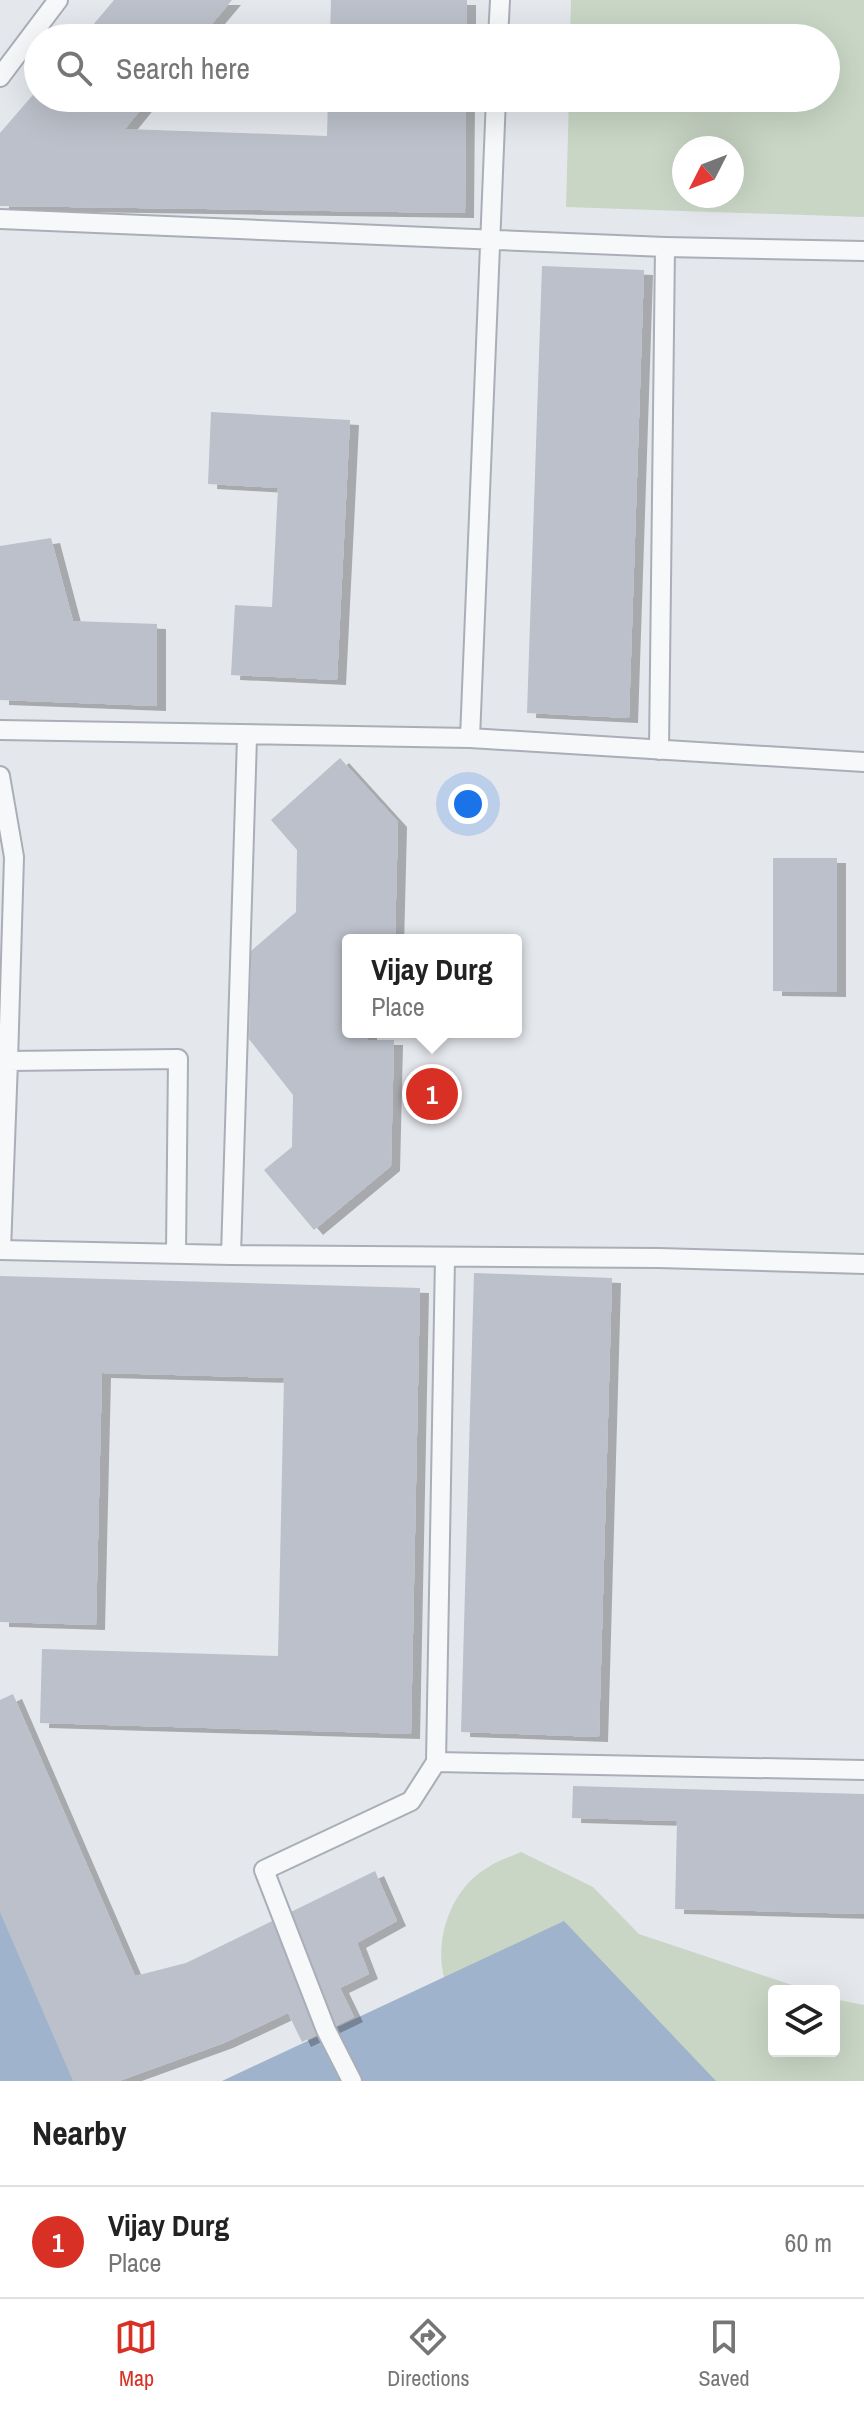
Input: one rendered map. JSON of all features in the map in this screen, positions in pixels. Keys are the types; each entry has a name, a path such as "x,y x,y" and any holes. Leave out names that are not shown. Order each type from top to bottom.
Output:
{"lane":[{"path":"40,24 58,0"},
{"path":"499,24 500,0"},
{"path":"0,77 24,45"},
{"path":"470,738 495,112"},
{"path":"0,219 665,247 864,251"},
{"path":"659,750 665,247"},
{"path":"0,730 247,737 470,738 864,762"},
{"path":"231,1255 247,737"},
{"path":"0,776 14,857 1,1250 864,1264"},
{"path":"8,1061 178,1059 176,1252"},
{"path":"352,2081 326,2030 264,1870 411,1801 436,1762 445,1257"},
{"path":"436,1762 864,1770"}],"green space":[{"path":"571,0 864,0 864,217 566,207 569,112 840,112 840,24 570,24"},
{"path":"521,1852 593,1887 639,1934 792,1985 768,1985 768,2057 840,2057 840,2000 864,2005 864,2081 510,2081 481,2046 454,2003 442,1962 444,1931 455,1901 475,1877"}],"water":[{"path":"0,1899 78,2081 0,2081"},
{"path":"564,1921 716,2081 222,2081"}],"building":[{"path":"114,0 232,0 212,24 94,24"},
{"path":"331,0 467,0 467,24 330,24"},
{"path":"24,105 24,112 139,112 125,129 327,136 328,112 466,112 465,213 0,206 0,133"},
{"path":"542,266 644,270 629,718 527,713"},
{"path":"211,412 350,420 337,680 231,675 235,605 272,607 278,488 208,484"},
{"path":"51,538 73,621 157,624 157,706 0,700 0,546"},
{"path":"340,758 398,822 395,934 342,934 342,1038 394,1040 391,1166 314,1230 264,1170 292,1147 293,1095 249,1039 251,951 296,912 297,850 271,820"},
{"path":"773,858 837,858 837,992 773,991"},
{"path":"474,1273 612,1278 599,1737 461,1732"},
{"path":"0,1276 420,1288 411,1734 40,1723 42,1649 278,1656 284,1378 102,1373 96,1625 0,1622"},
{"path":"13,1694 135,1976 186,1963 375,1871 397,1921 357,1943 369,1974 340,1988 354,2017 302,2042 288,2013 224,2043 119,2081 73,2081 0,1912 0,1700"},
{"path":"573,1786 864,1794 864,1914 675,1909 677,1821 572,1818"}],"place":[{"name":"Vijay Durg","path":"432,1094"}]}
